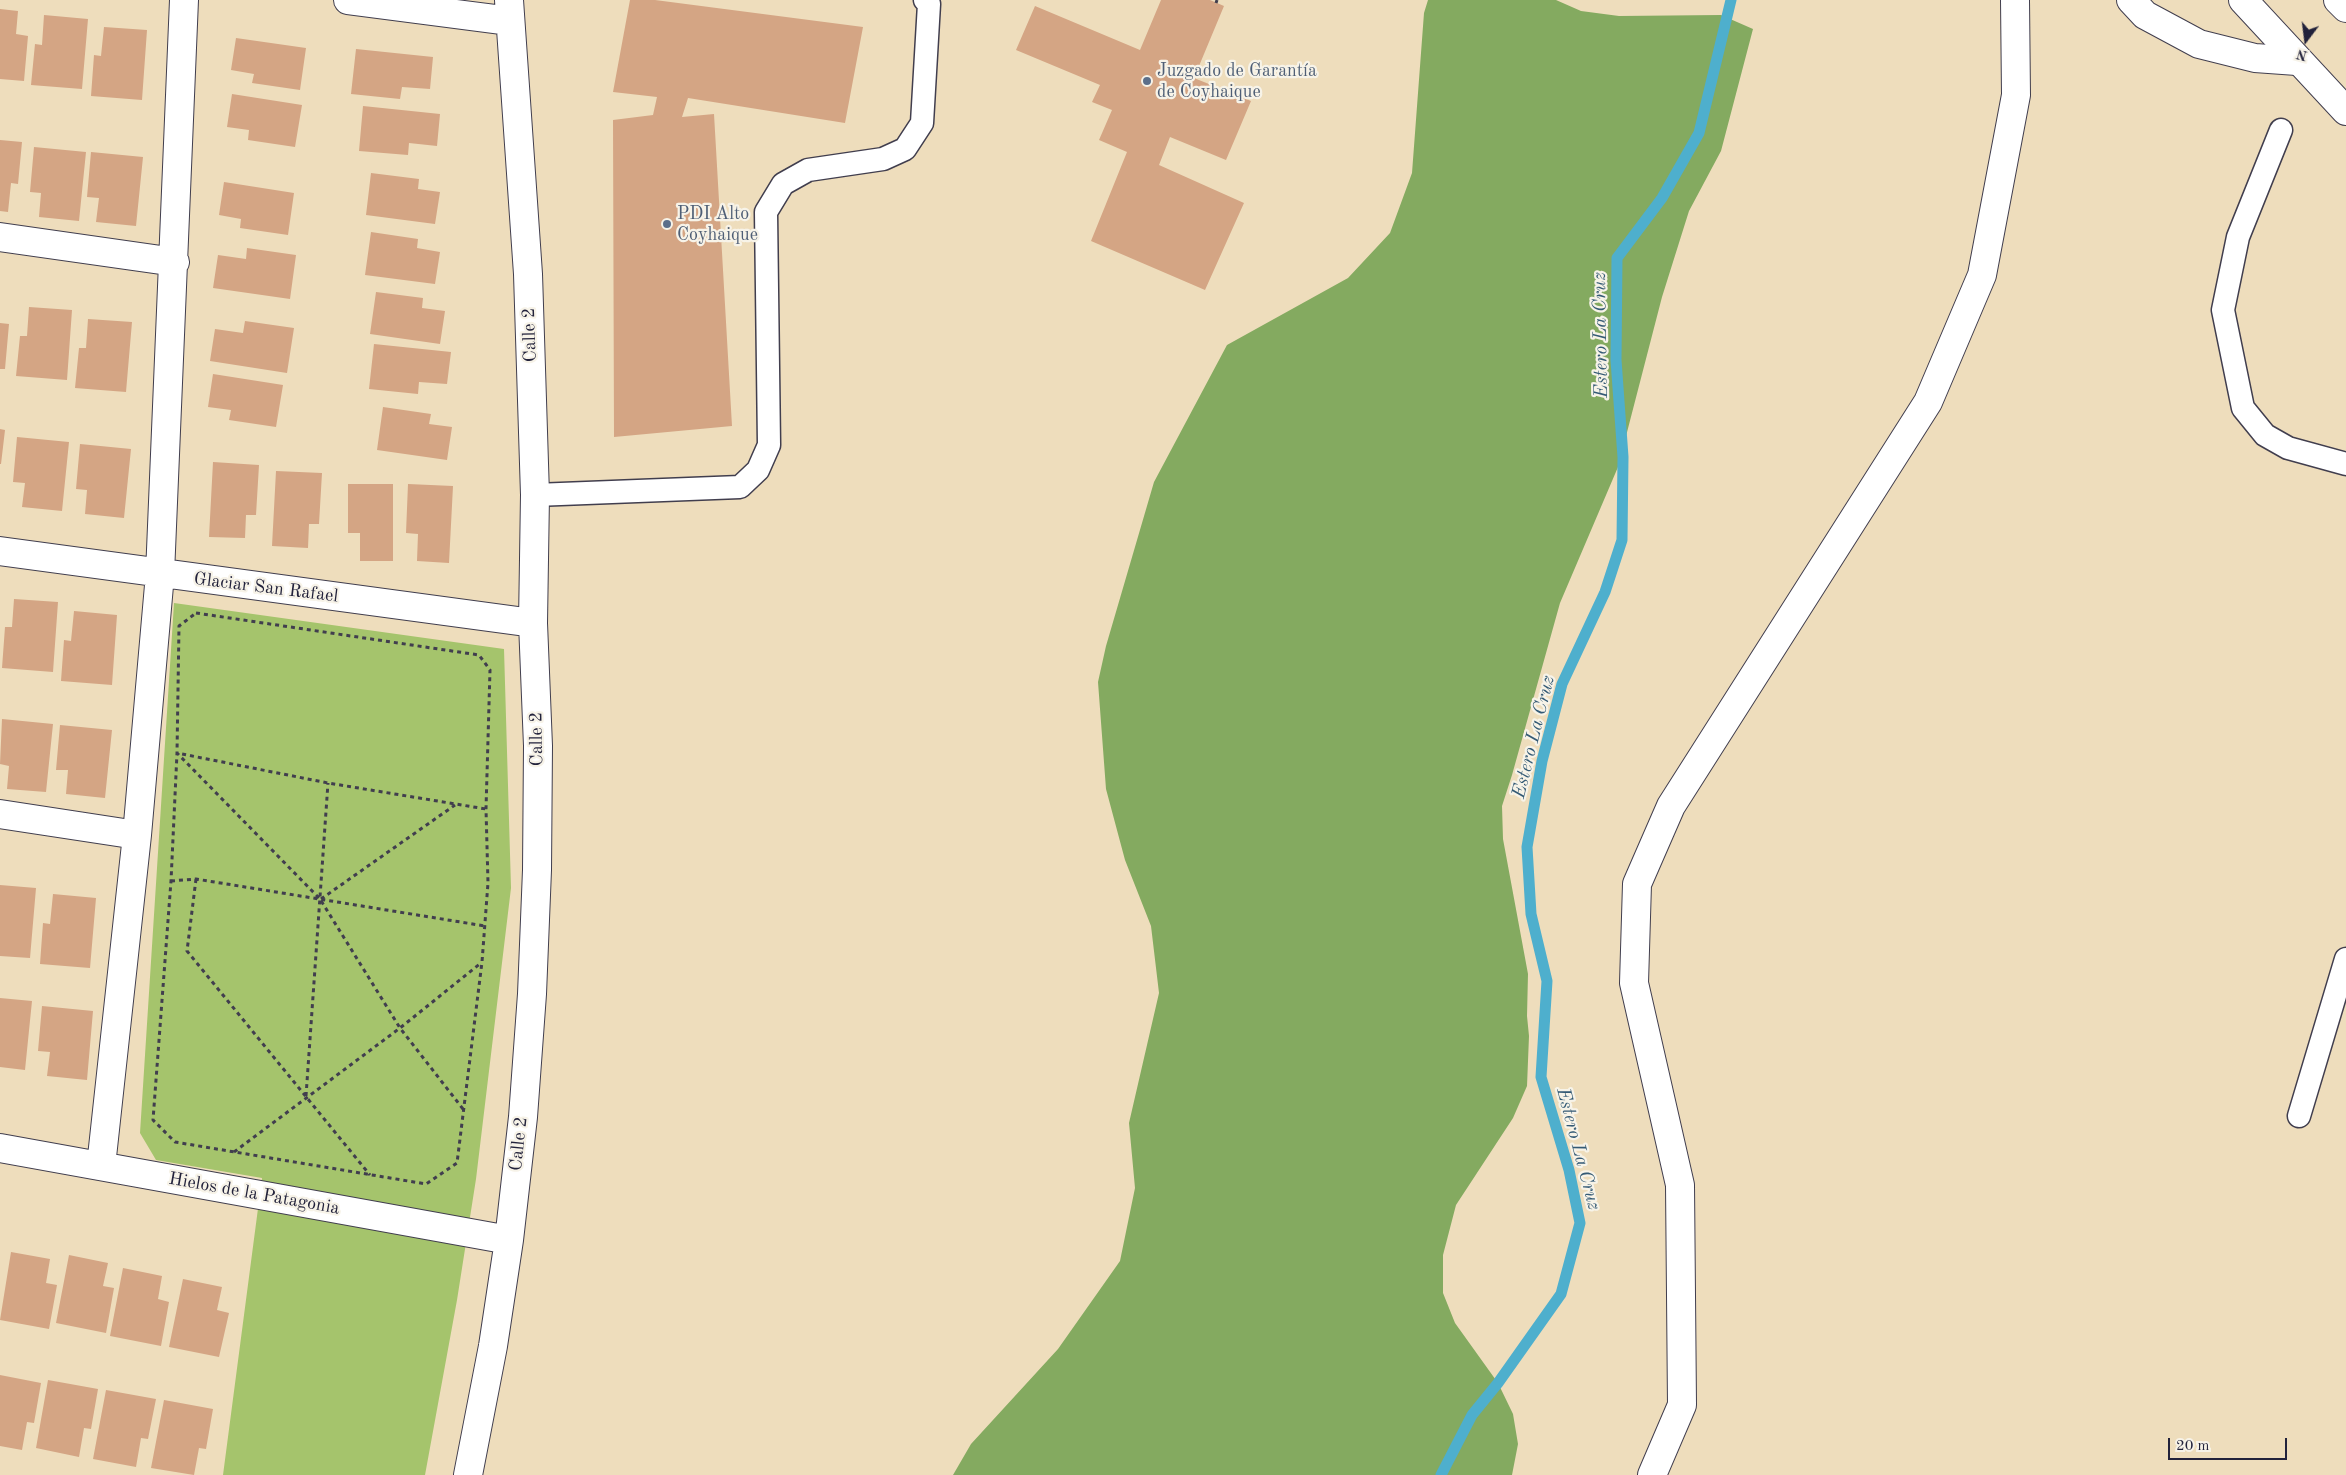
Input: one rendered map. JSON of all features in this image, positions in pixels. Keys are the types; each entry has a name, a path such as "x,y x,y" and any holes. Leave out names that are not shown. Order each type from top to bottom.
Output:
{"street":[{"path":"102,1166 137,835 160,574 175,262 184,0"},
{"path":"348,0 509,10"},
{"path":"1652,1475 1682,1405 1680,1185 1634,983 1637,884 1671,806 1928,402 1982,275 2016,95 2015,0"},
{"path":"2131,0 2146,15 2199,44 2255,58 2297,61"},
{"path":"2243,0 2297,61 2346,112"},
{"path":"2338,0 2346,8"},
{"name":"Calle 2","path":"468,1475 493,1346 509,1240 523,1117 532,994 537,870 538,766 533,623 535,495 528,274 509,10"},
{"path":"0,236 175,262"},
{"name":"Glaciar San Rafael","path":"0,551 533,623"},
{"path":"0,814 137,835"},
{"name":"Hielos de la Patagonia","path":"0,1148 509,1240"}],"lane":[{"path":"535,495 740,487 758,470 769,445 766,212 783,184 808,170 883,159 905,149 922,123 928,4 925,0"},
{"path":"2281,130 2238,237 2223,310 2243,408 2265,435 2288,448 2346,464"},
{"path":"2299,1116 2346,959"}],"path":[{"path":"196,613 479,655 490,670 486,809 488,883 485,926 457,1163 426,1184 175,1142 153,1120 177,753 179,626 196,613"},
{"path":"177,753 328,783 486,809"},
{"path":"177,753 320,899 400,1028 463,1110"},
{"path":"306,1096 328,783"},
{"path":"320,899 456,804"},
{"path":"170,881 196,879 485,926"},
{"path":"196,879 187,951 371,1175"},
{"path":"233,1152 400,1028 482,962"}],"green space":[{"path":"1428,0 1556,0 1581,11 1619,16 1721,15 1753,29 1721,151 1689,211 1662,297 1618,467 1560,603 1502,806 1503,839 1528,974 1527,1016 1529,1036 1527,1086 1513,1118 1456,1205 1443,1255 1443,1293 1455,1323 1498,1383 1513,1414 1518,1444 1512,1475 953,1475 971,1444 1058,1349 1120,1261 1135,1188 1129,1123 1159,993 1151,926 1125,860 1106,789 1098,682 1106,646 1154,482 1227,345 1348,278 1390,233 1412,173 1424,13"},
{"path":"174,603 504,649 511,888 476,1179 457,1300 425,1475 223,1475 262,1178 156,1160 140,1133"}],"building":[{"name":"PDI Alto Coyhaique","path":"630,0 655,0 863,27 845,123 688,98 682,117 714,114 732,426 614,437 613,120 653,115 657,97 613,92"},
{"name":"Juzgado de Garantía de Coyhaique","path":"1161,0 1210,0 1224,6 1194,78 1251,101 1226,160 1170,137 1159,165 1244,203 1205,290 1091,241 1127,152 1099,140 1112,110 1092,102 1100,85 1016,50 1035,6 1140,50"},
{"path":"0,9 18,11 16,34 28,36 24,81 0,79"},
{"path":"44,15 88,19 82,89 31,85 35,44 42,45"},
{"path":"104,27 147,30 142,100 91,96 94,55 101,56"},
{"path":"236,38 306,48 300,90 252,83 254,74 231,70"},
{"path":"356,49 433,57 430,89 402,87 400,99 351,94"},
{"path":"232,94 302,105 295,147 248,140 249,130 227,127"},
{"path":"363,106 440,114 437,146 409,143 408,155 359,151"},
{"path":"0,140 22,142 18,184 11,183 8,212 0,211"},
{"path":"34,147 86,152 79,221 39,217 41,193 30,192"},
{"path":"91,152 143,157 136,226 96,222 99,198 87,197"},
{"path":"371,173 419,179 418,189 440,192 435,224 366,215"},
{"path":"224,182 294,193 288,235 240,228 241,219 219,215"},
{"path":"371,232 418,239 417,248 440,252 435,284 365,275"},
{"path":"247,248 296,255 290,299 213,288 218,255 246,259"},
{"path":"376,292 423,298 422,308 445,311 440,344 370,334"},
{"path":"29,307 72,310 67,380 16,376 20,336 27,336"},
{"path":"88,319 132,322 126,392 75,388 79,348 86,348"},
{"path":"245,321 294,328 287,373 210,361 215,329 243,333"},
{"path":"0,323 9,324 5,369 0,369"},
{"path":"374,344 451,352 447,384 419,382 418,394 369,389"},
{"path":"213,374 283,385 276,427 229,420 231,410 208,407"},
{"path":"383,407 431,414 429,424 452,427 447,460 377,450"},
{"path":"0,429 5,430 1,464 0,464"},
{"path":"17,437 69,442 62,511 22,507 25,483 13,482"},
{"path":"80,444 131,449 124,518 85,514 87,490 76,489"},
{"path":"213,462 259,465 256,515 246,515 245,538 209,537"},
{"path":"276,471 322,473 319,524 309,524 308,548 272,546"},
{"path":"348,484 393,484 393,561 360,561 360,533 348,533"},
{"path":"408,484 453,486 449,563 417,561 418,534 406,533"},
{"path":"14,599 58,602 53,672 2,668 5,627 12,627"},
{"path":"74,611 117,615 112,685 61,681 64,640 71,641"},
{"path":"2,719 53,724 46,792 7,789 9,766 0,764"},
{"path":"60,725 112,730 105,798 66,794 68,770 56,770"},
{"path":"0,885 36,888 30,958 0,956"},
{"path":"53,894 96,898 90,968 40,964 43,923 50,924"},
{"path":"0,998 32,1001 25,1070 0,1067"},
{"path":"42,1006 93,1011 87,1080 47,1076 50,1052 38,1051"},
{"path":"11,1252 50,1259 46,1283 57,1285 49,1329 0,1320"},
{"path":"69,1255 108,1263 103,1286 114,1288 106,1333 56,1323"},
{"path":"123,1268 162,1276 158,1299 169,1302 161,1346 110,1336"},
{"path":"183,1279 222,1287 217,1310 229,1313 219,1357 169,1347"},
{"path":"0,1375 41,1383 34,1423 27,1422 22,1450 0,1446"},
{"path":"48,1380 98,1389 91,1429 84,1428 79,1457 36,1448"},
{"path":"106,1390 156,1399 148,1439 141,1438 136,1467 93,1459"},
{"path":"164,1400 213,1409 206,1449 199,1448 194,1475 151,1468"}],"waterway":[{"name":"Estero La Cruz","path":"1441,1475 1472,1415 1498,1383 1561,1294 1580,1223 1569,1170 1541,1077 1547,981 1531,914 1527,847 1542,761 1562,684 1605,592 1622,540 1623,457 1616,360 1617,258 1662,198 1699,133 1731,0"}],"place":[{"name":"Juzgado de Garantía de Coyhaique","path":"1147,81"},
{"name":"PDI Alto Coyhaique","path":"667,224"}]}
